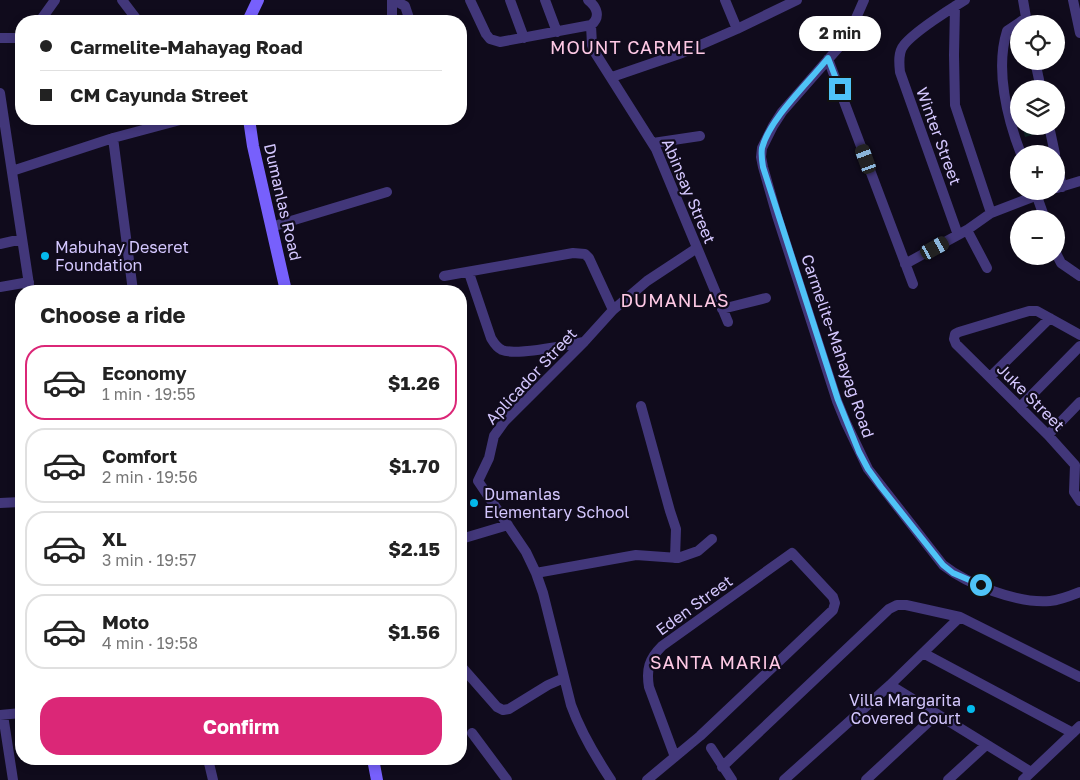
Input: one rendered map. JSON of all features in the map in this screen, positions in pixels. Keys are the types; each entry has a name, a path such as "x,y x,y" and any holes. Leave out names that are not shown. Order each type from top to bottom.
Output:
{"main road":[{"path":"251,15 258,0"},
{"name":"Dumanlas Road","path":"250,125 285,285"},
{"path":"375,765 377,780"}],"street":[{"path":"44,15 55,0"},
{"path":"122,0 131,15"},
{"path":"392,15 393,0 405,6 408,15"},
{"path":"470,0 486,34 490,39 500,42 591,25"},
{"path":"510,0 524,38"},
{"path":"545,0 556,32"},
{"name":"Abinsay Street","path":"588,0 593,4 597,12 597,17 591,25 594,51 653,143 728,322"},
{"path":"725,0 737,29"},
{"path":"612,77 676,56 797,0"},
{"name":"Carmelite-Mahayag Road","path":"864,0 839,47 782,112 764,143 761,157 777,216 838,400 868,469 943,565 953,573 996,591 1034,601 1057,600 1080,592"},
{"path":"965,0 955,6 954,105 991,213"},
{"path":"1023,0 1026,15"},
{"path":"1073,0 1080,33"},
{"name":"Winter Street","path":"955,6 903,46 899,64 900,72 963,232 987,268"},
{"path":"1010,30 1007,31 1004,50 1003,89 1012,131 1017,145"},
{"path":"0,38 15,38"},
{"path":"828,58 913,284"},
{"path":"0,93 30,285"},
{"path":"12,171 113,138 162,125"},
{"path":"653,143 700,136"},
{"path":"113,138 131,285"},
{"path":"1065,186 1080,181"},
{"path":"271,227 387,192"},
{"path":"905,264 963,232 991,213 1020,200"},
{"path":"0,244 22,239"},
{"name":"Aplicador Street","path":"611,780 581,731 571,705 536,573 526,552 478,481 490,458 494,436 504,422 584,342 613,310 647,282 697,248"},
{"path":"444,276 572,253 585,254 589,258 613,310"},
{"path":"1064,265 1080,276"},
{"path":"468,273 495,346 502,350 518,351 584,342"},
{"path":"0,287 15,287"},
{"path":"722,309 766,298"},
{"name":"Juke Street","path":"1050,318 1037,311 1029,311 959,332 955,334 954,339 956,344 1077,463 1074,492 1080,501"},
{"path":"990,378 1050,318 1080,335"},
{"path":"1020,407 1080,346"},
{"path":"1048,435 1080,402"},
{"path":"642,406 670,511 676,526 675,558"},
{"path":"0,503 15,502"},
{"path":"467,537 508,525"},
{"path":"536,573 636,555 675,558 698,551 712,539"},
{"name":"Eden Street","path":"792,552 833,597 835,603 833,610 675,757 649,687 647,676 649,662 662,646 792,552"},
{"path":"722,767 889,609 897,605 906,605 960,617 1080,677"},
{"path":"784,780 890,685 960,617"},
{"path":"923,653 1076,729 1023,780"},
{"path":"467,673 497,707 503,710 509,709 548,685 564,678"},
{"path":"890,685 985,746 1031,772"},
{"path":"13,780 2,715 15,714"},
{"path":"866,780 937,714"},
{"path":"472,733 506,780"},
{"path":"948,780 985,746"},
{"path":"711,748 732,780"},
{"path":"647,780 675,757"},
{"path":"209,765 213,780"}],"place":[{"name":"Mabuhay Deseret Foundation","path":"45,256"},
{"name":"Dumanlas Elementary School","path":"474,503"},
{"name":"Villa Margarita Covered Court","path":"971,709"}],"district":[{"name":"MOUNT CARMEL","path":"628,48"},
{"name":"DUMANLAS","path":"675,301"},
{"name":"SANTA MARIA","path":"716,663"}],"route":[{"path":"840,89 828,58 782,112 773,126 762,148 763,167 777,216 838,400 859,452 881,487 943,565 953,573 981,585"}]}
